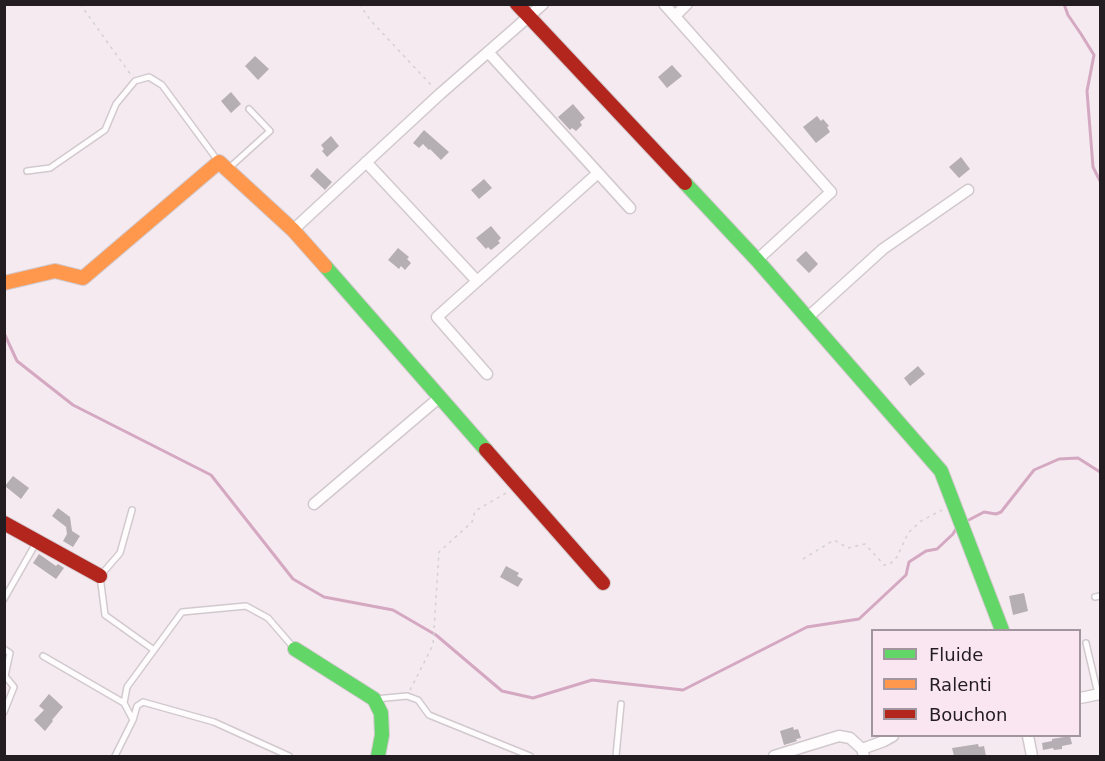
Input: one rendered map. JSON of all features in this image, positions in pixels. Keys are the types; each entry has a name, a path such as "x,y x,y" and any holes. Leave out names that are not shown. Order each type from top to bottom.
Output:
{"street":[{"path":"517,4 757,260 940,471 1000,629"},
{"path":"293,230 440,94 543,4"},
{"path":"664,4 831,192 757,260"},
{"path":"675,16 687,4"},
{"path":"488,52 630,208"},
{"path":"366,162 477,281"},
{"path":"4,283 55,271 83,278 223,166 293,230 603,582"},
{"path":"487,374 437,317 598,173"},
{"path":"807,318 883,249 968,190"},
{"path":"314,504 440,397"},
{"path":"4,523 100,576"},
{"path":"296,649 374,699 381,713 382,735 378,756"},
{"path":"1081,698 1099,694"},
{"path":"774,756 839,736 850,738 863,753 890,737"},
{"path":"1028,737 1032,756"}],"lane":[{"path":"27,171 50,168 105,130 116,104 135,81 149,77 162,85 223,166 270,131 249,109"},
{"path":"132,510 120,553 100,576 105,615 154,650"},
{"path":"4,599 37,543"},
{"path":"124,703 127,687 182,612 246,606 268,618 296,649"},
{"path":"1086,644 1099,694"},
{"path":"4,649 10,653 5,676 14,687 4,712"},
{"path":"43,656 124,703 133,720"},
{"path":"374,699 407,696 418,700 429,715 530,756"},
{"path":"115,756 133,720 137,706 143,702 214,722 289,756"},
{"path":"616,756 621,704"}],"path":[{"path":"80,4 135,81"},
{"path":"359,4 372,22 440,94"},
{"path":"407,696 433,645 439,552 472,522 475,511 518,486"},
{"path":"803,559 834,540 848,548 865,544 884,565 889,565 897,557 908,533 921,521 953,505"}],"building":[{"path":"255,56 269,69 258,80 245,66"},
{"path":"672,65 682,76 667,88 658,77"},
{"path":"231,92 241,104 231,113 221,101"},
{"path":"573,104 585,118 580,122 582,125 576,131 572,128 570,130 558,117"},
{"path":"817,116 829,126 827,127 830,132 816,143 803,127"},
{"path":"424,130 449,152 441,160 423,144 419,148 413,143"},
{"path":"331,136 339,146 327,157 321,145"},
{"path":"961,157 970,169 959,178 949,167"},
{"path":"317,168 332,182 325,190 310,176"},
{"path":"484,179 492,188 479,199 471,190"},
{"path":"491,226 501,238 498,241 500,243 491,250 488,247 486,249 476,238"},
{"path":"398,248 409,257 407,259 411,263 405,270 401,266 399,269 388,260"},
{"path":"806,251 818,264 809,273 796,260"},
{"path":"918,366 925,374 910,386 904,378"},
{"path":"13,476 29,488 21,499 5,486"},
{"path":"58,508 70,517 72,531 80,536 73,547 63,541 67,534 66,527 70,530 52,516"},
{"path":"39,554 56,566 58,564 64,568 56,579 33,563"},
{"path":"506,566 519,573 517,576 523,579 518,587 500,577"},
{"path":"1024,593 1028,611 1013,615 1009,596"},
{"path":"49,694 63,707 45,731 34,720 44,710 39,706"},
{"path":"793,727 794,730 798,729 801,738 784,745 780,731"},
{"path":"1070,737 1072,744 1062,746 1062,749 1043,750 1042,743 1052,741 1052,739"},
{"path":"978,744 979,747 984,746 986,756 954,756 952,748"}],"waterway":[{"path":"1064,4 1068,15 1094,55 1087,91 1093,167 1100,181"},
{"path":"4,333 17,361 73,405 211,475 293,579 324,597 393,610 436,635 502,691 533,698 592,680 683,690 807,627 859,619 906,575 909,562 926,551 937,549 957,527"},
{"path":"965,522 984,512 996,514 1001,512 1034,470 1059,459 1078,458 1100,472"}],"traffic: fast":[{"path":"685,183 757,260 941,471 1002,629"},
{"path":"325,266 486,450"},
{"path":"295,649 374,699 381,713 382,735 378,756"}],"traffic: slow":[{"path":"4,283 55,271 83,278 219,162 293,230 325,266"}],"traffic: jam":[{"path":"517,4 685,183"},
{"path":"486,450 603,583"},
{"path":"4,523 100,576"}]}
